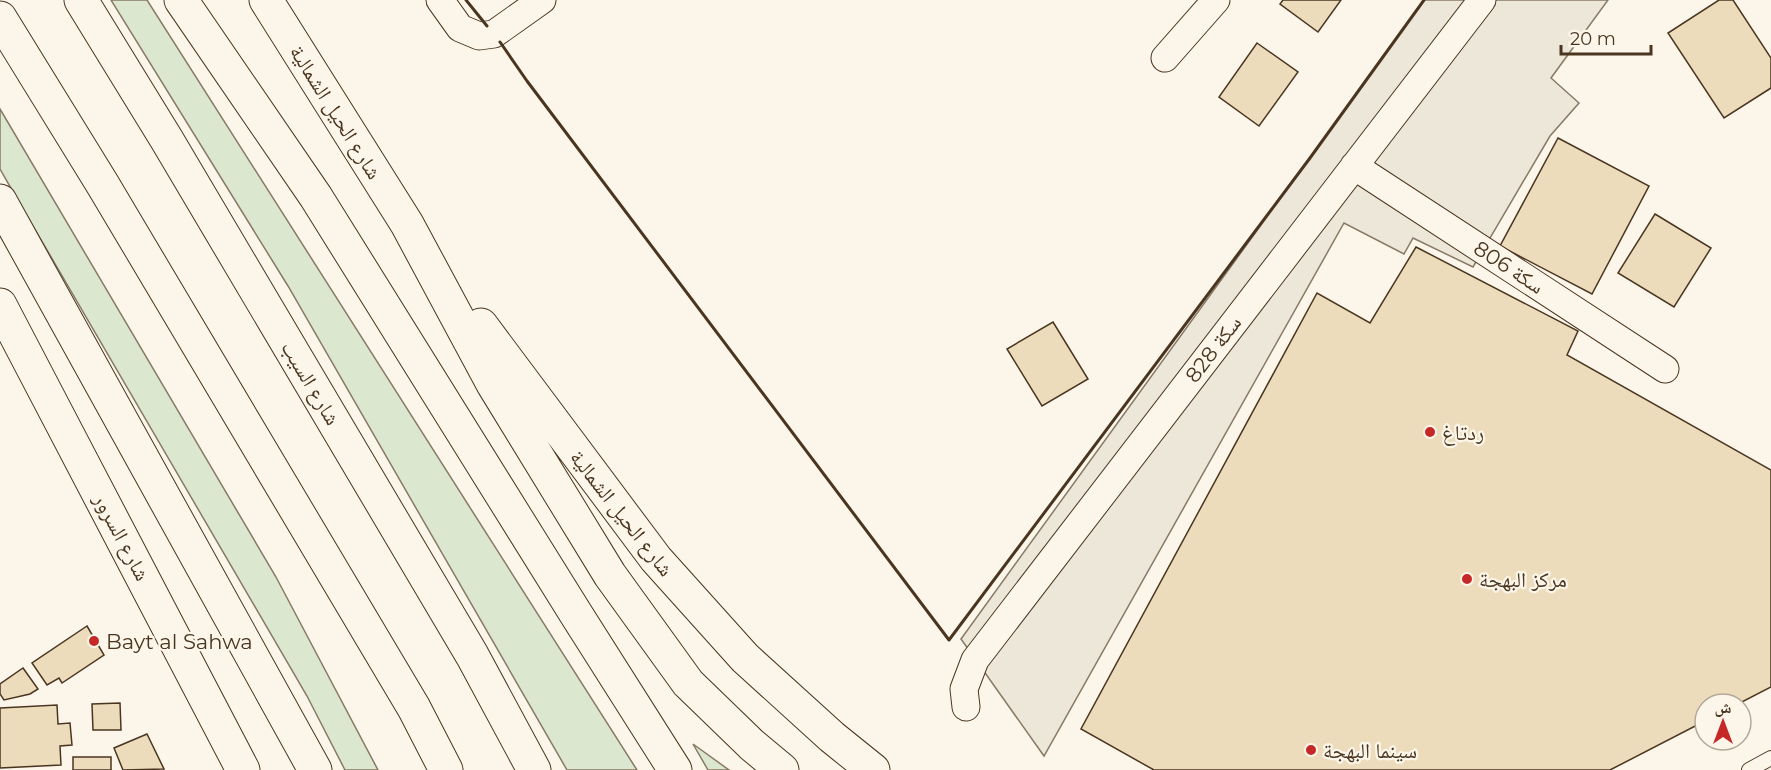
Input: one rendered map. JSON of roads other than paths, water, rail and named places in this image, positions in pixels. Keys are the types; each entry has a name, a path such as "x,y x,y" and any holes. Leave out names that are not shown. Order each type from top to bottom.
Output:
{"main road":[{"name":"شارع السيب","path":"81,0 167,140 466,645 534,770"},
{"path":"181,0 316,197 675,770"},
{"name":"شارع الحيل الشمالية","path":"266,0 407,224 493,384 610,575 688,683 752,745 782,770"},
{"path":"0,18 103,185 395,677 446,770"},
{"path":"0,201 315,770"},
{"name":"شارع الحيل الشمالية","path":"407,224 656,559 745,658 832,737 873,770"},
{"name":"شارع السرور","path":"0,305 243,770"}],"street":[{"path":"440,0 460,28 479,36 494,34 542,0"},
{"path":"1165,58 1216,0"},
{"name":"سكة 828","path":"966,707 964,690 975,660 1482,0"},
{"name":"سكة 806","path":"1354,166 1665,369"}],"lane":[{"path":"1749,770 1771,758"}],"place":[{"name":"ردتاغ","path":"1430,432"},
{"name":"مركز البهجة","path":"1467,579"},
{"name":"Bayt al Sahwa","path":"94,641"},
{"name":"سينما البهجة","path":"1311,750"}]}
